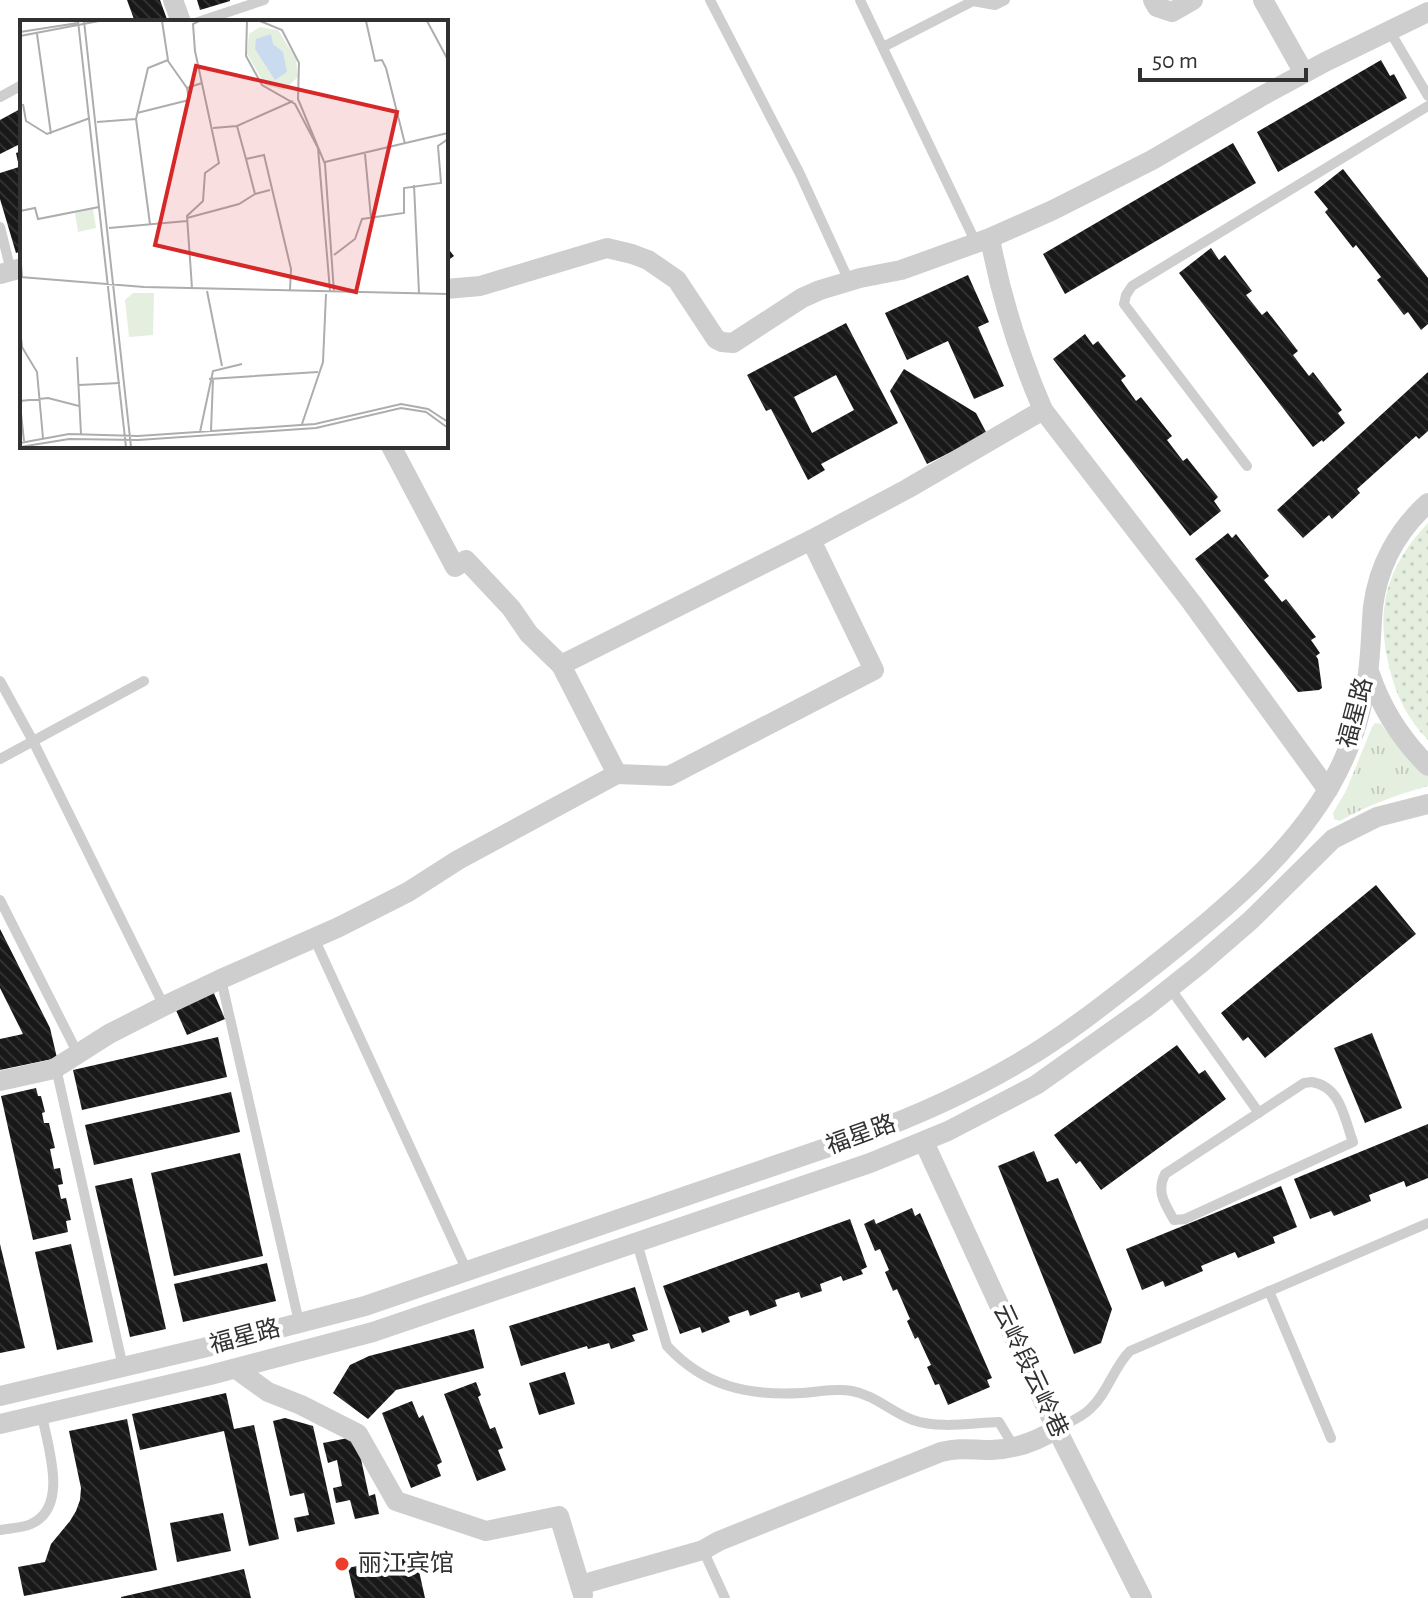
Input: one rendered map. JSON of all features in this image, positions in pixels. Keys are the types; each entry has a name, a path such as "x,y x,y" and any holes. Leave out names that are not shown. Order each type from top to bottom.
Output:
{"street":[{"path":"173,0 180,20"},
{"path":"1153,0 1157,7 1172,12 1193,0"},
{"path":"1263,0 1304,73"},
{"path":"448,289 480,286 607,248 632,254 663,269 677,280 716,339 733,343 802,298 820,290 901,270 1053,210 1103,186 1304,73 1428,12"},
{"path":"983,240 1022,359 1043,410 1192,603 1328,790"},
{"path":"561,665 811,540 907,489 1043,410"},
{"path":"392,448 455,567 466,560 511,608 529,634 561,665 617,774"},
{"name":"福星路","path":"0,1396 365,1306 899,1122 1022,1061 1181,944 1282,851 1310,817 1328,790 1357,724 1369,670 1373,605 1382,568 1401,531 1428,503"},
{"path":"0,1081 56,1068 109,1034 164,1006 408,892 458,860 617,774 669,776 874,670 811,540"},
{"path":"1369,670 1391,722 1413,752 1428,766"},
{"name":"福星路","path":"0,1424 236,1369 373,1332 924,1142 1036,1085 1092,1047 1170,988 1251,920 1333,839 1377,817 1428,804"},
{"name":"云岭段云岭巷","path":"924,1142 1056,1429 1142,1598"},
{"path":"236,1369 268,1392 358,1434 396,1501 486,1531 559,1516 582,1591 703,1550 941,1452 967,1448 1015,1448 1056,1429"}],"lane":[{"path":"204,20 264,0"},
{"path":"710,0 800,174 849,281"},
{"path":"860,0 983,240"},
{"path":"883,47 973,1 995,5 1005,0"},
{"path":"1389,30 1428,96"},
{"path":"0,97 20,86"},
{"path":"1247,466 1124,304 1126,295 1132,286 1428,106"},
{"path":"0,227 11,271"},
{"path":"0,681 33,741 164,1006"},
{"path":"0,759 144,681"},
{"path":"0,900 78,1054"},
{"path":"314,938 467,1271"},
{"path":"221,979 299,1322"},
{"path":"1170,988 1259,1113"},
{"path":"56,1068 123,1367"},
{"path":"1304,1083 1321,1083 1335,1094 1353,1142 1185,1219 1174,1220 1161,1196 1165,1174 1259,1113 1304,1083"},
{"path":"1056,1429 1089,1411 1105,1391 1120,1361 1130,1351 1428,1223"},
{"path":"637,1243 667,1346 701,1376 729,1387 774,1393 849,1390 879,1401 904,1416 929,1424 999,1422 1015,1448"},
{"path":"1269,1291 1331,1438"},
{"path":"0,1530 30,1524 44,1513 53,1497 54,1480 42,1415"},
{"path":"703,1550 725,1598"}],"green space":[{"path":"1428,523 1428,740 1409,716 1396,689 1386,649 1384,609 1393,574 1413,540"},
{"path":"1375,723 1381,724 1428,776 1428,786 1382,801 1340,821 1334,819 1333,813 1346,791"}],"building":[{"path":"127,0 160,0 167,20 134,20"},
{"path":"197,0 230,0 230,1 200,10"},
{"path":"1381,60 1390,76 1394,74 1407,98 1278,172 1257,132"},
{"path":"20,109 20,144 0,154 0,120"},
{"path":"1233,143 1256,183 1065,294 1043,254"},
{"path":"20,152 20,252 16,253 0,199 0,173 19,167 16,153"},
{"path":"1343,169 1428,278 1428,324 1421,330 1408,312 1404,315 1377,280 1381,277 1356,245 1353,248 1325,212 1328,209 1314,192"},
{"path":"1211,248 1219,260 1225,255 1252,291 1246,295 1262,315 1267,311 1298,351 1293,355 1309,376 1313,372 1342,410 1338,413 1345,423 1323,442 1313,447 1179,273"},
{"path":"968,275 989,322 978,327 1004,386 974,399 948,341 907,360 885,313"},
{"path":"846,323 898,423 821,464 825,470 808,480 771,409 766,411 747,375","holes":["836,375 854,410 812,433 794,397"]},
{"path":"1085,334 1093,345 1098,341 1126,376 1121,380 1136,401 1141,397 1172,436 1167,440 1183,461 1187,458 1218,497 1214,501 1221,511 1190,536 1053,359"},
{"path":"904,369 976,413 987,434 927,464 890,391"},
{"path":"1428,372 1428,431 1419,439 1416,436 1357,489 1360,493 1332,519 1329,515 1303,538 1277,510"},
{"path":"1228,533 1232,538 1236,534 1269,576 1264,580 1282,602 1286,599 1316,637 1311,640 1320,653 1316,656 1322,688 1319,690 1298,692 1195,559"},
{"path":"1376,885 1416,934 1265,1058 1248,1037 1243,1041 1221,1013"},
{"path":"0,929 50,1028 57,1058 0,1070 0,1039 23,1034 0,988"},
{"path":"213,991 225,1019 187,1035 175,1008"},
{"path":"1372,1033 1402,1108 1365,1123 1334,1048"},
{"path":"218,1037 227,1077 82,1110 73,1070"},
{"path":"1177,1045 1199,1074 1205,1070 1226,1099 1101,1190 1080,1161 1076,1164 1054,1135"},
{"path":"36,1088 45,1112 42,1113 44,1123 49,1123 55,1148 50,1149 54,1169 60,1168 63,1184 58,1185 61,1199 66,1198 71,1220 66,1221 68,1232 33,1240 1,1096"},
{"path":"231,1092 240,1132 94,1165 85,1125"},
{"path":"1428,1124 1428,1178 1406,1187 1404,1181 1369,1195 1371,1201 1334,1216 1331,1211 1310,1219 1294,1179"},
{"path":"1034,1151 1047,1182 1058,1178 1112,1309 1101,1343 1074,1354 998,1166"},
{"path":"240,1153 263,1256 174,1276 151,1173"},
{"path":"132,1178 166,1329 130,1337 95,1186"},
{"path":"1281,1186 1297,1227 1273,1237 1275,1243 1238,1258 1235,1252 1201,1266 1203,1271 1165,1287 1163,1281 1142,1290 1126,1249"},
{"path":"912,1208 915,1216 920,1213 992,1378 987,1380 990,1387 948,1405 927,1367 931,1365 918,1337 915,1339 897,1289 893,1291 880,1249 875,1251 864,1224 874,1219 876,1224"},
{"path":"850,1219 867,1267 861,1270 863,1274 843,1281 841,1276 820,1284 822,1291 801,1298 799,1292 775,1300 777,1306 750,1316 748,1310 728,1317 730,1322 702,1333 700,1327 680,1334 663,1286"},
{"path":"0,1244 25,1348 0,1353"},
{"path":"71,1244 93,1342 57,1350 35,1252"},
{"path":"267,1263 276,1301 183,1322 174,1284"},
{"path":"635,1287 648,1330 632,1335 635,1341 611,1349 609,1343 588,1349 587,1346 521,1366 509,1326"},
{"path":"474,1329 484,1368 396,1390 368,1419 333,1393 350,1365 369,1356"},
{"path":"565,1372 575,1404 539,1415 529,1383"},
{"path":"476,1382 490,1429 495,1427 503,1448 498,1450 506,1470 477,1481 444,1394"},
{"path":"226,1393 234,1429 254,1425 279,1539 249,1546 224,1431 140,1450 132,1414"},
{"path":"412,1401 419,1418 423,1415 442,1462 437,1465 441,1476 411,1488 382,1413"},
{"path":"285,1418 313,1426 335,1524 297,1532 294,1518 309,1515 304,1493 290,1496 273,1421"},
{"path":"127,1419 157,1570 24,1596 18,1567 45,1562 51,1544 70,1521 80,1500 81,1488 69,1431"},
{"path":"348,1438 359,1450 369,1496 375,1494 379,1514 355,1519 350,1500 336,1503 333,1488 342,1486 337,1460 328,1463 323,1443"},
{"path":"223,1513 231,1551 177,1562 170,1523"},
{"path":"415,1553 425,1598 355,1598 348,1568"},
{"path":"244,1569 251,1598 121,1598 121,1597"}],"place":[{"name":"丽江宾馆","path":"342,1564"}]}
